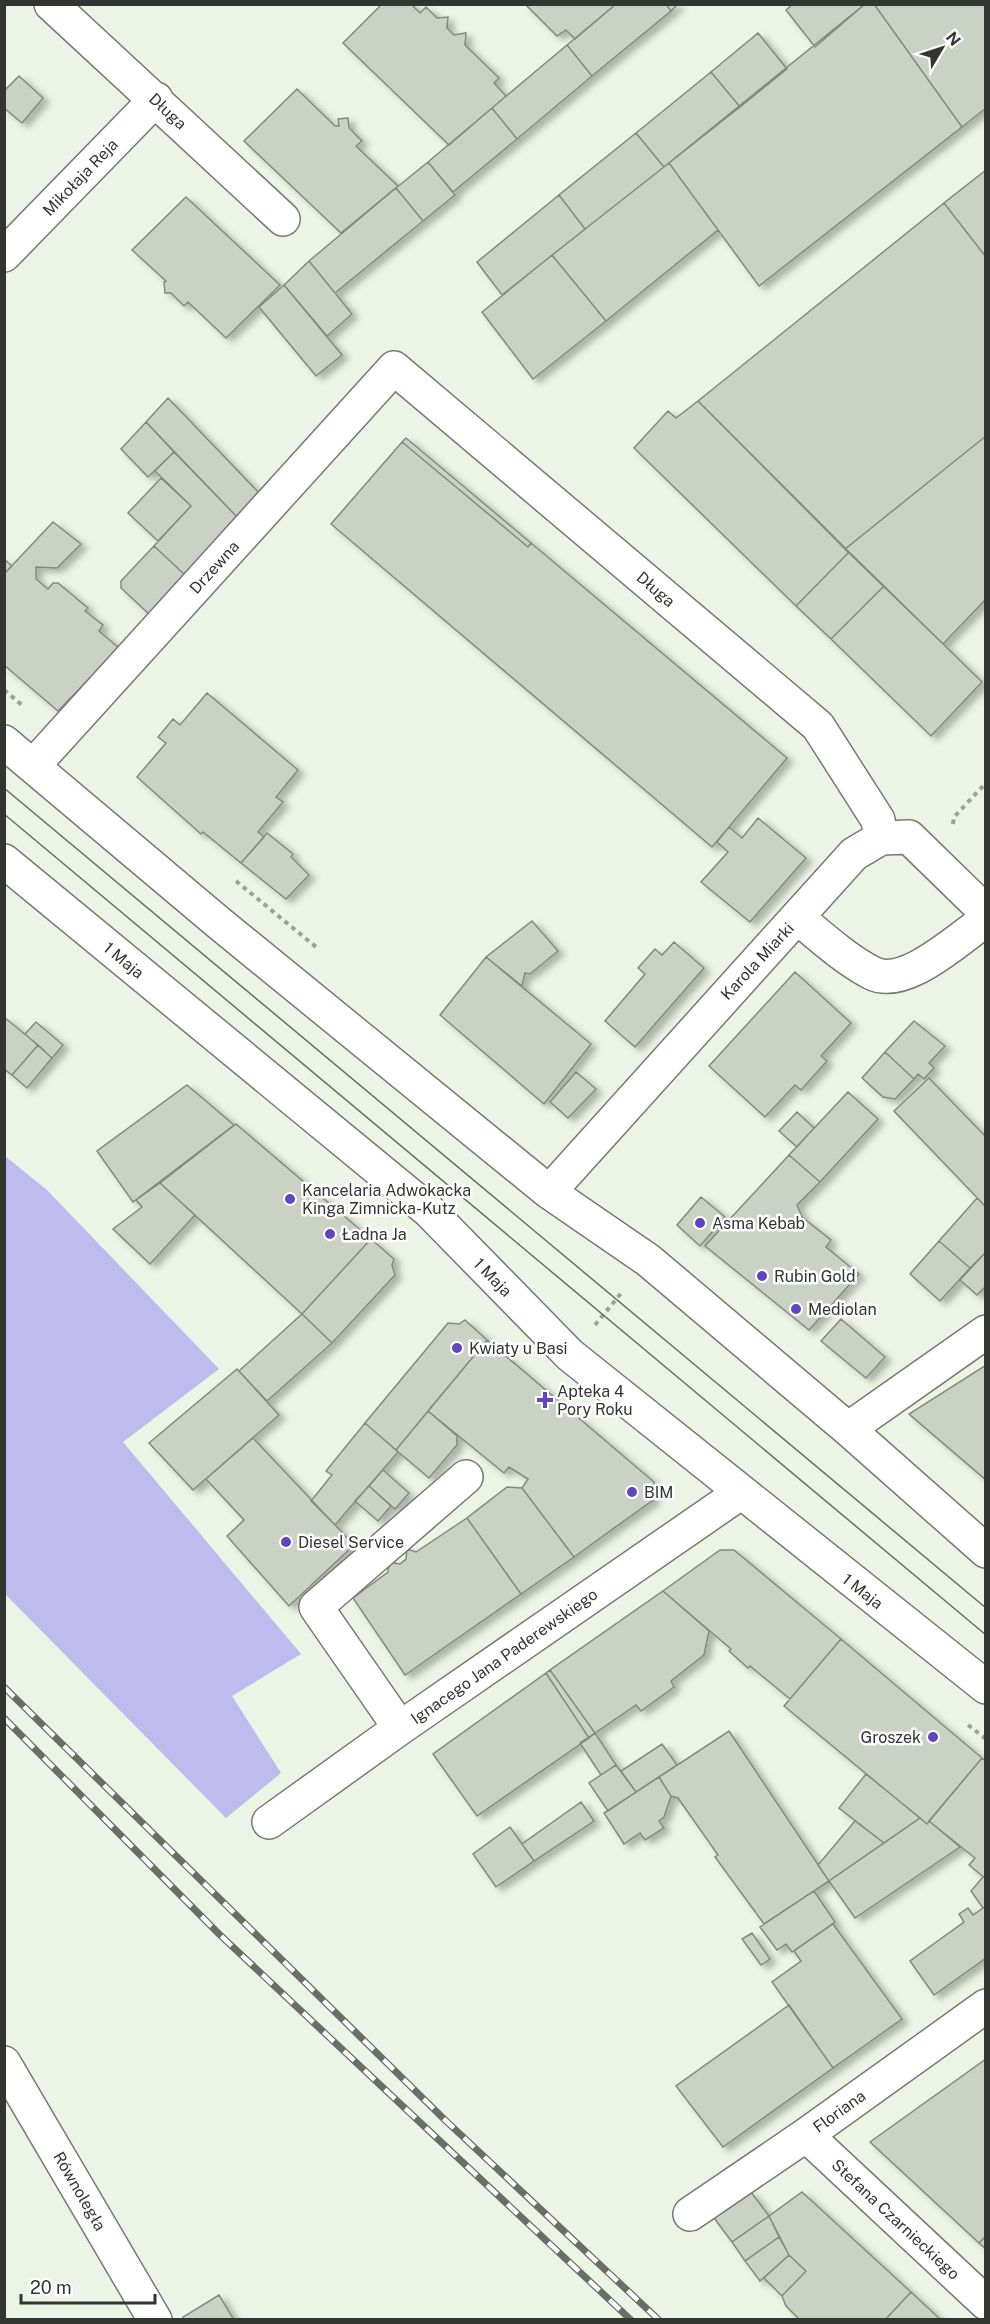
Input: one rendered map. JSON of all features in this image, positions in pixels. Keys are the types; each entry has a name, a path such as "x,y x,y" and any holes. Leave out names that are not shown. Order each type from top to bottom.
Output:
{"street":[{"name":"Długa","path":"51,4 156,99 282,219"},
{"name":"Mikołaja Reja","path":"4,255 156,99"},
{"name":"Długa","path":"394,368 818,726 878,820 881,838"},
{"name":"Drzewna","path":"33,766 394,368"},
{"path":"4,742 219,923 549,1192 648,1260 848,1429 986,1551"},
{"path":"881,838 909,837 986,912"},
{"name":"Karola Miarki","path":"549,1192 854,854 881,838"},
{"name":"1 Maja","path":"4,861 428,1210 570,1355 986,1688"},
{"path":"796,917 873,974 897,976 921,967 986,920"},
{"path":"848,1429 986,1332"},
{"path":"400,1728 315,1606 466,1477"},
{"name":"Ignacego Jana Paderewskiego","path":"269,1822 400,1728 740,1493"},
{"name":"Floriana","path":"690,2214 806,2135 986,2006"},
{"name":"Równoległa","path":"4,2063 155,2319"},
{"name":"Stefana Czarnieckiego","path":"806,2135 986,2303"}],"path":[{"path":"4,690 60,737"},
{"path":"952,833 954,817 986,783"},
{"path":"227,873 320,949"}],"shaded area":[{"path":"5,1156 47,1190 219,1369 123,1442 301,1654 232,1696 281,1773 226,1818 5,1594"}],"building":[{"path":"382,4 411,4 420,13 426,7 437,18 448,17 447,28 454,35 466,33 465,45 499,78 494,83 506,96 449,145 343,43"},
{"path":"525,4 616,4 575,39 566,30 557,36"},
{"path":"616,4 666,4 671,11 592,76 567,45"},
{"path":"666,4 678,4 671,11"},
{"path":"793,4 865,4 815,47 786,10"},
{"path":"865,4 874,4 962,127 759,286 669,163"},
{"path":"874,4 986,4 986,108 962,127"},
{"path":"758,33 787,69 740,107 711,72"},
{"path":"567,45 592,76 517,139 492,108"},
{"path":"711,72 740,107 664,167 636,133"},
{"path":"19,76 43,98 22,123 4,108 4,91"},
{"path":"297,89 335,126 339,126 338,119 348,118 349,128 362,141 356,146 398,186 341,233 244,141"},
{"path":"492,108 517,139 453,192 428,162"},
{"path":"636,133 664,167 585,229 559,195"},
{"path":"428,162 455,195 423,221 396,188"},
{"path":"669,163 718,230 606,321 552,255"},
{"path":"986,170 986,257 944,203"},
{"path":"396,188 423,221 335,293 309,261"},
{"path":"559,195 585,229 502,295 477,262"},
{"path":"186,197 280,285 226,338 188,302 184,306 171,293 165,293 164,282 166,281 132,250"},
{"path":"944,203 986,257 986,436 845,549 698,401"},
{"path":"552,255 606,321 533,379 482,312"},
{"path":"309,261 352,314 327,336 284,285"},
{"path":"284,285 342,355 316,376 259,307"},
{"path":"168,398 261,495 239,519 146,422"},
{"path":"698,401 849,552 796,606 634,448 668,411 676,418"},
{"path":"146,422 174,452 148,477 121,449"},
{"path":"986,436 986,599 943,644 845,549"},
{"path":"406,438 531,543 528,547 402,442"},
{"path":"402,442 528,547 531,543 787,758 712,847 331,524"},
{"path":"174,452 239,519 186,576 154,546 191,506 155,471"},
{"path":"161,478 191,506 158,541 128,513"},
{"path":"53,522 81,544 57,568 36,567 36,579 48,589 53,583 58,583 88,608 85,611 103,625 99,631 119,648 58,711 4,665 4,574"},
{"path":"154,546 186,576 150,615 121,588 121,581"},
{"path":"849,552 884,586 831,639 796,606"},
{"path":"4,559 12,566 4,574"},
{"path":"884,586 982,682 931,736 831,639"},
{"path":"207,693 298,770 276,797 283,802 258,832 264,837 241,863 203,832 201,834 137,777 166,743 158,737 173,719 180,725"},
{"path":"758,818 806,858 750,922 701,882 728,852 717,842 729,827 742,838"},
{"path":"267,833 293,854 291,857 309,875 286,899 241,863"},
{"path":"532,921 558,951 530,974 525,973 522,986 486,957"},
{"path":"674,942 704,968 635,1047 605,1021 645,974 638,968 655,949 662,955"},
{"path":"486,957 591,1044 544,1104 440,1015"},
{"path":"795,972 851,1023 821,1056 827,1061 801,1090 795,1085 765,1117 709,1066"},
{"path":"4,1017 38,1045 12,1075 4,1069"},
{"path":"914,1021 945,1046 929,1063 934,1068 924,1079 918,1074 914,1079 885,1052"},
{"path":"36,1022 63,1045 52,1058 25,1034"},
{"path":"38,1045 52,1058 27,1088 12,1075"},
{"path":"885,1052 914,1079 895,1099 883,1097 862,1078"},
{"path":"576,1072 596,1089 568,1118 550,1102"},
{"path":"929,1078 986,1137 986,1207 894,1111"},
{"path":"187,1085 234,1125 133,1202 97,1151"},
{"path":"848,1092 878,1119 820,1182 789,1155"},
{"path":"797,1112 814,1128 797,1147 779,1131"},
{"path":"236,1124 371,1239 302,1314 160,1183"},
{"path":"789,1155 820,1182 797,1205 802,1217 831,1240 826,1247 859,1274 809,1330 705,1246"},
{"path":"160,1183 195,1215 150,1264 113,1229 142,1207 136,1200"},
{"path":"701,1197 725,1217 700,1246 677,1225"},
{"path":"977,1198 986,1207 986,1252 970,1268 939,1241"},
{"path":"371,1239 394,1259 392,1265 395,1275 332,1343 302,1314"},
{"path":"939,1241 970,1268 940,1301 910,1274"},
{"path":"985,1253 986,1286 977,1295 960,1280"},
{"path":"302,1314 332,1343 267,1401 239,1371"},
{"path":"841,1319 885,1357 866,1378 821,1341"},
{"path":"465,1320 487,1340 396,1450 365,1423 448,1323 459,1324"},
{"path":"487,1340 654,1482 653,1500 574,1557 522,1488 528,1479 509,1467 504,1473 428,1411"},
{"path":"986,1365 986,1480 909,1414"},
{"path":"237,1369 279,1415 193,1490 149,1443"},
{"path":"428,1411 457,1436 457,1445 429,1478 396,1450"},
{"path":"365,1423 398,1452 335,1525 311,1501 332,1475 326,1471"},
{"path":"253,1438 354,1545 289,1606 227,1536 244,1520 206,1479"},
{"path":"383,1470 409,1493 395,1509 369,1486"},
{"path":"369,1486 391,1506 378,1521 355,1501"},
{"path":"507,1487 522,1488 574,1557 521,1594 467,1518"},
{"path":"467,1518 521,1594 405,1675 353,1598 388,1572 389,1562 400,1564 406,1559 407,1549 416,1552"},
{"path":"720,1550 734,1550 841,1639 790,1699 750,1666 748,1668 729,1651 731,1649 663,1591"},
{"path":"663,1591 709,1631 704,1655 671,1681 674,1687 641,1711 636,1705 595,1733 550,1670"},
{"path":"841,1639 982,1758 927,1824 784,1706"},
{"path":"550,1670 595,1733 589,1738 546,1673"},
{"path":"546,1673 589,1738 477,1816 433,1754"},
{"path":"729,1731 829,1881 764,1924 715,1857 718,1855 678,1798 671,1796 659,1777"},
{"path":"595,1733 616,1765 601,1775 580,1743"},
{"path":"662,1744 677,1765 636,1792 621,1771"},
{"path":"982,1758 986,1761 986,1879 969,1865 975,1858 929,1821"},
{"path":"616,1765 636,1792 608,1811 589,1783"},
{"path":"866,1774 920,1818 884,1843 839,1808"},
{"path":"659,1777 671,1796 664,1817 659,1821 664,1828 645,1840 640,1833 624,1844 604,1813"},
{"path":"581,1802 594,1821 534,1861 522,1844"},
{"path":"920,1818 927,1824 929,1821 960,1847 855,1918 829,1881"},
{"path":"855,1821 884,1843 829,1881 818,1865"},
{"path":"510,1827 534,1861 496,1887 473,1854"},
{"path":"983,1877 986,1879 986,1906 983,1908 971,1891"},
{"path":"814,1891 835,1922 792,1952 786,1944 777,1950 760,1927"},
{"path":"986,1906 986,1958 934,1995 910,1961 964,1922 959,1914 968,1908 973,1915"},
{"path":"833,1924 902,2019 833,2068 772,1982 801,1961 794,1951"},
{"path":"752,1933 770,1959 761,1965 742,1939"},
{"path":"789,2005 833,2068 723,2147 676,2086"},
{"path":"986,2059 986,2236 979,2243 870,2142"},
{"path":"751,2192 769,2216 732,2242 714,2218"},
{"path":"802,2192 911,2292 885,2320 800,2320 786,2306 782,2296 806,2271 789,2255 769,2216"},
{"path":"769,2216 779,2237 745,2261 732,2242"},
{"path":"986,2236 986,2249 979,2243"},
{"path":"779,2237 789,2255 760,2281 745,2261"},
{"path":"789,2255 806,2271 782,2296 764,2278"},
{"path":"911,2292 941,2320 885,2320"},
{"path":"219,2295 234,2320 184,2320 183,2317"}],"tram line":[{"path":"4,788 986,1608"},
{"path":"4,814 986,1635"}],"railway":[{"path":"4,1687 445,2120 659,2320"},
{"path":"4,1718 219,1934 631,2320"}],"place":[{"name":"Kancelaria Adwokacka Kinga Zimnicka-Kutz","path":"290,1199"},
{"name":"Asma Kebab","path":"700,1223"},
{"name":"Ładna Ja","path":"330,1234"},
{"name":"Rubin Gold","path":"762,1276"},
{"name":"Mediolan","path":"796,1309"},
{"name":"Kwiaty u Basi","path":"457,1348"},
{"name":"Apteka 4 Pory Roku","path":"545,1400"},
{"name":"BIM","path":"632,1492"},
{"name":"Diesel Service","path":"286,1542"},
{"name":"Groszek","path":"933,1737"}]}
